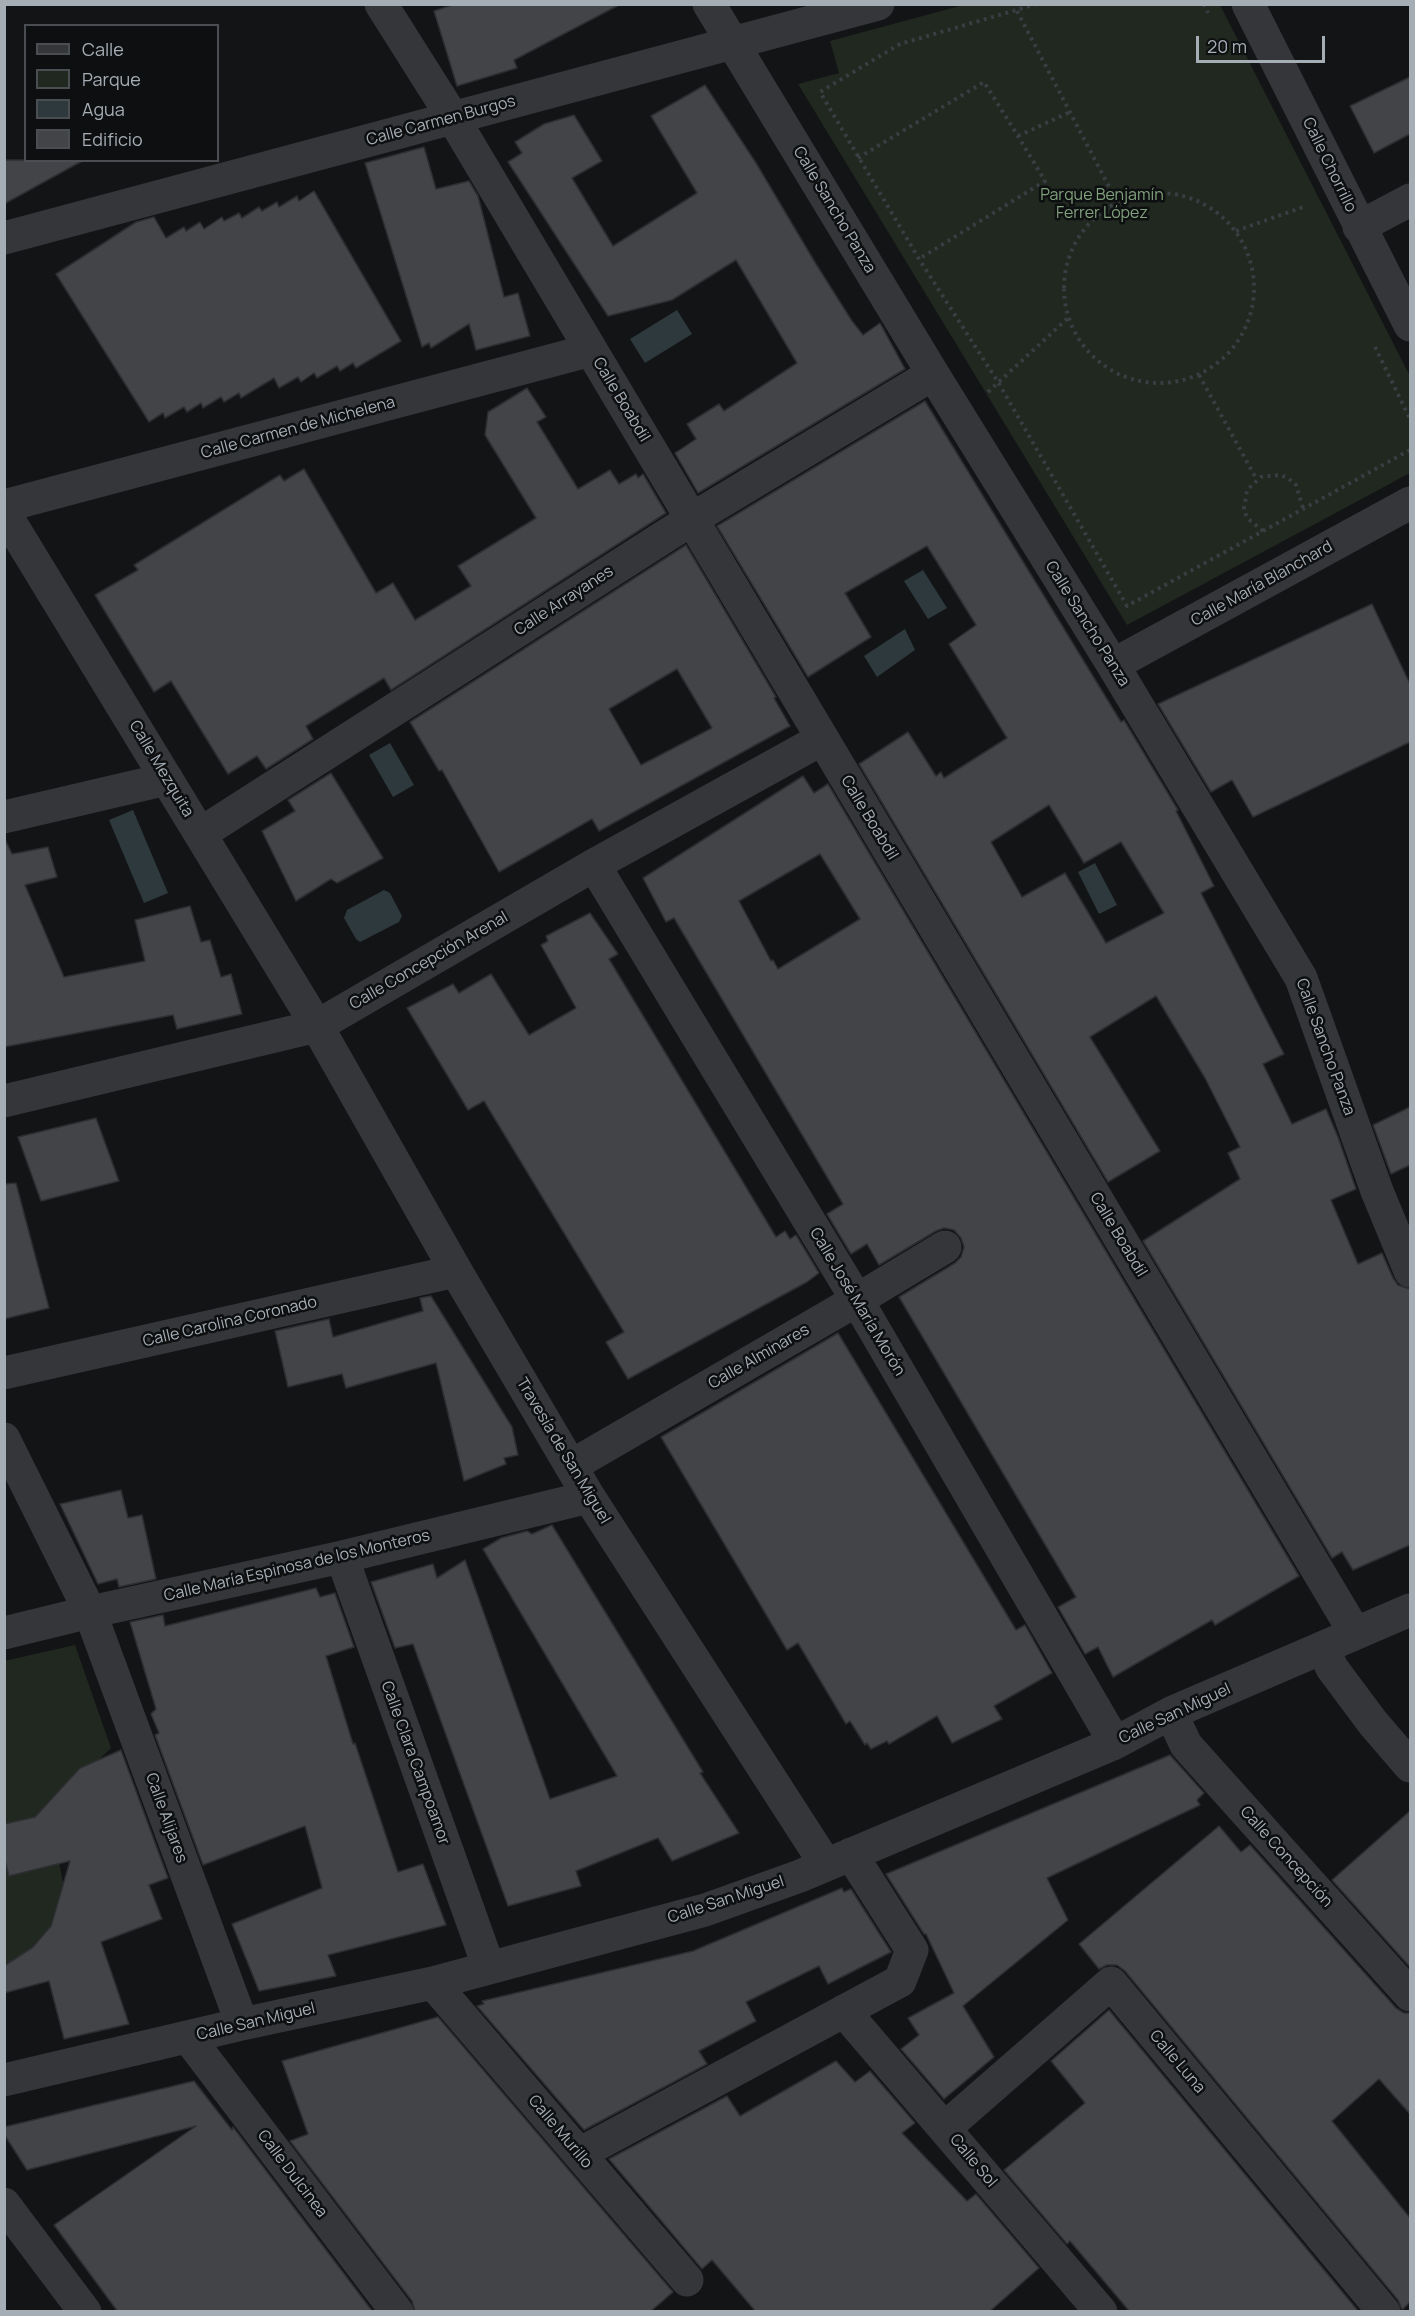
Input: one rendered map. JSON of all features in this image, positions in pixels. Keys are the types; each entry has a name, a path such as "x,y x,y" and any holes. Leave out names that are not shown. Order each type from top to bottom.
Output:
{"street":[{"name":"Calle Boabdil","path":"381,4 453,118 1355,1633"},
{"name":"Calle Sancho Panza","path":"709,4 933,374 1113,665 1301,978 1377,1191 1410,1271"},
{"name":"Calle Carmen Burgos","path":"4,238 878,4"},
{"name":"Calle Chorrillo","path":"1248,4 1343,188 1359,227 1410,325"},
{"path":"1359,227 1410,200"},
{"name":"Calle Carmen de Michelena","path":"4,506 591,350"},
{"name":"Calle Arrayanes","path":"200,834 692,519 933,374"},
{"name":"Calle María Blanchard","path":"1113,665 1410,503"},
{"name":"Calle Mezquita","path":"4,512 317,1026"},
{"name":"Calle Concepción Arenal","path":"4,1101 317,1026 594,865 822,739"},
{"path":"4,817 166,779"},
{"name":"Calle José María Morón","path":"594,865 857,1300 1115,1743"},
{"name":"Travesía de San Miguel","path":"317,1026 456,1271 590,1497 838,1860"},
{"name":"Calle Alminares","path":"571,1466 945,1247"},
{"name":"Calle Carolina Coronado","path":"4,1373 456,1271"},
{"name":"Calle Alijares","path":"4,1439 90,1612 242,2024"},
{"name":"Calle María Espinosa de los Monteros","path":"4,1633 342,1557 590,1497"},
{"name":"Calle Clara Campoamor","path":"342,1557 489,1968"},
{"name":"Calle San Miguel","path":"4,2080 242,2024 433,1983 705,1910 838,1860 1115,1743 1171,1713 1410,1610"},
{"path":"1323,1648 1338,1677 1410,1766"},
{"name":"Calle Concepción","path":"1171,1713 1186,1745 1410,1995"},
{"path":"579,2154 900,1981 912,1950 838,1860"},
{"name":"Calle Murillo","path":"433,1983 687,2280"},
{"name":"Calle Luna","path":"945,2128 1111,1983 1384,2312"},
{"name":"Calle Sol","path":"844,2012 1101,2312"},
{"name":"Calle Dulcinea","path":"188,2037 396,2312"},
{"path":"4,2204 85,2312"}],"path":[{"path":"1037,4 900,44 820,92 919,260 998,382 1127,606 1410,450"},
{"path":"1017,11 1117,202"},
{"path":"858,158 984,82 1045,181 919,260"},
{"path":"1018,136 1070,112"},
{"path":"1169,193 1195,199 1218,212 1236,231 1250,257 1255,284 1251,312 1240,337 1223,359 1199,375 1168,383 1136,381 1107,368 1083,345 1069,317 1064,290 1067,263 1078,238 1095,217 1117,202 1143,194 1169,193"},
{"path":"1236,231 1306,206"},
{"path":"998,382 1069,317"},
{"path":"1199,375 1257,480"},
{"path":"1263,531 1247,518 1244,508 1247,490 1257,480 1270,474 1288,478 1296,485 1303,507"}],"green space":[{"name":"Parque Benjamín Ferrer López","path":"967,4 1220,5 1410,376 1410,473 1127,625 798,84 839,73 830,41"},
{"path":"75,1645 111,1748 49,1808 68,1910 41,1949 5,1964 4,1661"}],"water":[{"path":"677,310 692,334 645,363 630,339"},
{"path":"923,570 947,608 928,619 904,581"},
{"path":"905,629 915,650 877,677 864,656"},
{"path":"390,743 414,785 393,797 369,755"},
{"path":"133,810 168,893 144,903 109,820"},
{"path":"1095,863 1117,905 1099,914 1078,872"},
{"path":"384,890 390,893 402,916 399,922 360,942 344,918 347,910"}],"building":[{"path":"455,4 621,4 514,60 517,68 457,86 434,11"},
{"path":"1410,77 1410,134 1374,153 1350,106"},
{"path":"705,85 756,163 852,321 863,335 880,323 905,369 698,493 675,453 696,439 687,424 719,404 724,411 797,363 736,260 672,300 608,316 508,162 522,153 515,142 544,124 574,115 602,161 572,178 613,246 697,193 651,116"},
{"path":"424,147 436,189 469,181 478,196 504,297 518,293 530,336 476,350 469,324 431,348 429,343 422,347 365,163"},
{"path":"4,160 80,162 4,204"},
{"path":"314,191 401,341 356,368 353,363 340,371 337,366 317,378 314,373 301,382 298,377 279,388 274,378 241,398 239,393 224,402 221,397 203,408 201,403 187,412 184,407 165,418 163,413 149,422 56,274 136,222 154,217 166,238 184,227 186,231 200,222 204,229 222,217 224,221 239,213 242,218 259,207 262,211 277,202 279,207 297,196 299,201"},
{"path":"527,388 546,417 537,422 578,489 610,470 619,484 636,474 638,478 643,474 666,513 391,690 384,678 306,726 313,739 266,769 257,756 228,774 171,681 154,692 95,595 138,570 134,565 280,475 284,481 304,469 376,593 393,583 415,620 471,586 458,566 536,518 485,435 488,412"},
{"path":"925,401 1121,722 1124,720 1178,810 1176,811 1214,886 1201,893 1284,1054 1263,1064 1292,1124 1326,1109 1338,1137 1356,1189 1331,1200 1358,1264 1382,1253 1398,1285 1410,1289 1410,1545 1353,1570 1342,1552 1332,1558 1143,1241 1240,1179 1228,1153 1240,1147 1205,1078 1156,996 1090,1037 1160,1151 1108,1182 859,764 908,732 936,776 941,772 944,778 1007,738 949,644 976,625 927,546 845,593 871,637 808,677 717,526","holes":["1049,805 1084,863 1121,842 1164,913 1106,943 1065,873 1022,897 991,842"]},
{"path":"686,545 776,697 774,698 790,726 599,831 592,819 499,872 442,770 439,771 410,722","holes":["677,669 712,728 641,765 609,709"]},
{"path":"1372,604 1410,684 1410,742 1253,817 1232,780 1211,792 1158,704"},
{"path":"331,773 383,858 337,883 331,879 296,901 262,831 295,811 288,800"},
{"path":"803,776 814,793 828,784 1299,1576 1215,1625 1212,1620 1113,1677 1098,1647 1085,1654 1058,1607 1076,1597 899,1297 955,1263 961,1257 964,1247 961,1238 954,1230 944,1228 879,1265 867,1244 851,1254 827,1214 843,1204 674,918 666,922 643,878","holes":["820,854 860,919 778,969 773,960 771,961 739,901"]},
{"path":"4,837 12,854 48,847 57,877 25,885 64,977 145,961 135,920 190,906 201,942 210,940 221,977 231,974 242,1014 177,1029 173,1015 4,1047"},
{"path":"590,913 618,954 609,959 776,1237 785,1231 790,1239 796,1235 819,1273 807,1282 628,1379 606,1342 624,1332 484,1101 468,1110 407,1008 453,984 459,993 491,974 529,1035 576,1008 541,945 548,941 546,936"},
{"path":"1410,1107 1410,1165 1391,1174 1373,1125"},
{"path":"96,1118 119,1181 41,1201 18,1137"},
{"path":"16,1183 49,1308 4,1319 4,1184"},
{"path":"431,1296 512,1427 518,1455 504,1458 506,1464 464,1481 436,1363 346,1388 342,1374 288,1387 275,1331 329,1319 333,1337 423,1311 420,1298"},
{"path":"838,1333 1016,1630 1025,1625 1052,1673 994,1706 1002,1719 952,1743 937,1716 889,1744 887,1741 871,1749 867,1743 865,1745 850,1721 846,1724 798,1643 787,1650 661,1437"},
{"path":"121,1490 128,1518 142,1515 156,1579 119,1587 117,1579 98,1584 60,1504"},
{"path":"552,1525 703,1772 700,1773 739,1833 672,1861 658,1838 576,1871 581,1886 508,1906 413,1644 395,1648 371,1582 433,1564 437,1578 465,1560 550,1799 617,1776 483,1549 501,1538 527,1531 532,1534"},
{"path":"316,1588 320,1597 335,1593 354,1647 326,1656 353,1744 355,1743 398,1872 423,1864 446,1925 328,1955 336,1976 259,1991 232,1924 322,1888 305,1826 203,1865 155,1735 159,1733 151,1714 156,1709 130,1622 163,1615 165,1626"},
{"path":"121,1750 168,1878 149,1885 162,1919 101,1942 129,2024 64,2039 49,1981 4,1993 4,1966 33,1947 51,1926 70,1861 9,1876 4,1857 4,1824 35,1817 80,1768"},
{"path":"1170,1755 1204,1793 1197,1800 1200,1805 1047,1878 1068,1920 963,2006 994,2057 944,2099 901,2049 919,2035 908,2018 954,1993 926,1934 886,1874"},
{"path":"1410,1811 1410,1967 1332,1880"},
{"path":"1219,1826 1241,1852 1250,1845 1396,2008 1404,2013 1410,2013 1410,2114 1379,2079 1332,2121 1410,2218 1410,2302 1402,2310 1398,2300 1125,1971 1117,1965 1107,1965 1099,1969 1079,1944"},
{"path":"842,1888 844,1892 851,1889 891,1952 828,1984 819,1966 746,2002 756,2021 699,2051 707,2064 584,2130 477,2006 484,2004 482,2001 693,1951"},
{"path":"1109,2010 1359,2312 1130,2312 1070,2241 1067,2244 1004,2170 1085,2103 1051,2061"},
{"path":"438,2017 673,2292 650,2312 415,2312 412,2301 290,2141 308,2134 282,2061"},
{"path":"836,2061 855,2082 870,2071 915,2123 902,2133 967,2201 976,2194 1039,2268 989,2312 756,2312 712,2260 702,2269 609,2159 727,2096 740,2116"},
{"path":"194,2081 232,2130 233,2127 373,2312 118,2312 54,2225 196,2126 27,2170 4,2134 4,2127"}]}
